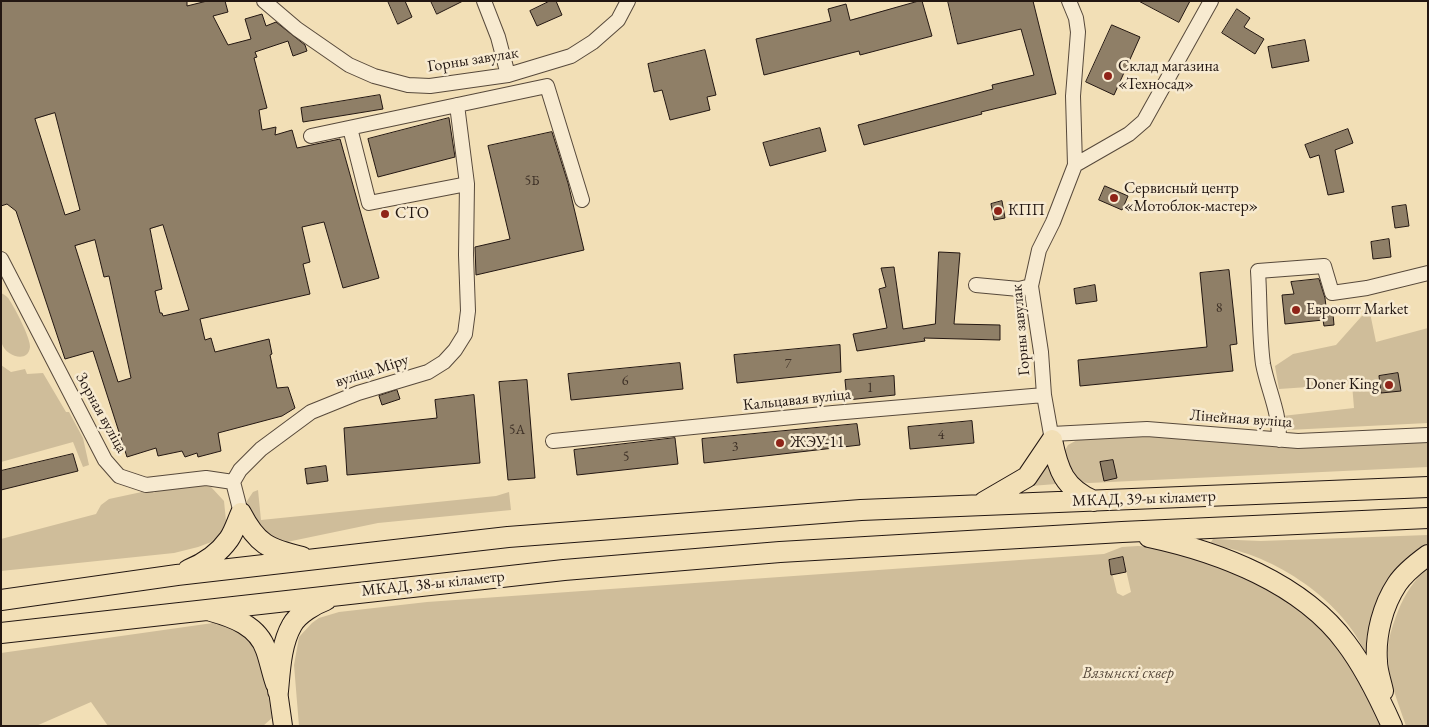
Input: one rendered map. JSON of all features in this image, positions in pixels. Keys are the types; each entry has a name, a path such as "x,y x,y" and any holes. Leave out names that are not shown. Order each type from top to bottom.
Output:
{"highway":[{"path":"1052,437 1060,472 1081,495 1094,501"},
{"path":"980,504 1027,477 1052,437"},
{"name":"МКАД, 39-ы кіламетр","path":"313,559 508,537 861,510 1428,487"},
{"path":"241,513 254,536 268,546 313,559"},
{"path":"177,575 199,565 219,550 230,538 241,513"},
{"name":"МКАД, 39-ы кіламетр","path":"866,547 1122,532 1428,518"},
{"path":"1122,532 1164,540 1237,564 1263,575 1292,592 1345,641 1374,687 1393,726"},
{"name":"МКАД, 38-ы кіламетр","path":"1,633 564,570 780,552 866,547"},
{"path":"1393,726 1377,663 1376,646 1379,627 1396,585 1428,554"},
{"path":"1,600 177,575 313,559"},
{"path":"278,690 282,660 292,624 304,612 318,603 339,595"},
{"path":"205,609 228,616 244,624 257,634 265,648 278,690"}],"main road":[{"path":"278,690 283,726"}],"street":[{"name":"Горны завулак","path":"264,1 275,12 349,65 374,76 408,85 430,86 508,75 571,56 593,42 618,20 628,1"},
{"path":"484,1 498,37 508,75"},
{"name":"Горны завулак","path":"1052,437 1044,395 1041,352 1031,286 1040,250 1053,222 1074,165 1074,96 1078,32 1076,18 1069,1"},
{"path":"1074,165 1129,134 1144,121 1210,1"},
{"path":"311,136 547,86 582,200"},
{"name":"вуліца Міру","path":"233,482 240,470 261,449 311,412 358,393 428,372 444,362 456,350 465,334 468,311 466,266 467,184 457,105"},
{"path":"350,128 369,202 467,184"},
{"name":"Зорная вуліца","path":"1,259 105,460 119,476 146,485 206,478 233,482"},
{"path":"1279,440 1277,414 1263,363 1258,271 1324,266 1332,293 1367,288 1428,273"},
{"path":"976,285 1019,289 1031,286"},
{"name":"Кальцавая вуліца","path":"553,441 833,413 1044,395"},
{"name":"Лінейная вуліца","path":"1052,437 1147,429 1298,441 1428,435"},
{"path":"233,482 241,513"}],"green space":[{"path":"1,293 9,300 19,317 30,343 28,352 21,357 12,355 2,344"},
{"path":"1369,308 1376,342 1428,328 1428,423 1288,430 1282,416 1354,408 1352,384 1279,389 1275,366 1293,354 1336,345"},
{"path":"1,365 11,372 25,369 27,374 43,373 66,412 69,412 83,438 89,465 83,467 73,442 1,462"},
{"path":"1144,436 1293,448 1428,441 1428,467 1089,483 1074,479 1064,452 1068,445 1079,439"},
{"path":"1046,456 1057,482 1056,484 1031,486"},
{"path":"201,485 211,487 224,501 226,521 223,532 214,541 174,553 1,571 1,539 96,514 101,505 109,499 151,490 154,493 157,490"},
{"path":"258,490 261,520 496,496 509,492 511,510 378,523 282,543 264,536 247,509 247,501 253,492"},
{"path":"1428,535 1428,546 1370,649 1365,652 1354,632 1338,613 1300,580 1278,567 1255,557 1232,549 1209,545 1213,539 1261,541"},
{"name":"Вязынскі сквер","path":"1122,547 1156,547 1211,561 1285,595 1334,638 1386,726 299,726 294,665 299,637 319,618 339,612 427,602 1104,554","holes":["1123,557 1131,592 1123,596 1117,593 1109,560"]},
{"path":"1428,567 1428,726 1406,726 1389,671 1389,642 1394,621 1404,599 1414,582"},
{"path":"220,622 241,627 262,657 272,718 263,726 108,726 91,702 36,726 1,726 1,653"}],"building":[{"path":"1,1 187,1 187,6 207,1 225,1 228,12 213,16 228,45 251,39 245,19 262,14 266,26 276,22 305,45 307,51 293,56 288,41 255,52 257,57 254,58 267,108 259,110 262,130 276,127 275,135 292,130 297,148 340,139 379,278 343,288 324,222 302,227 310,262 303,264 310,294 200,319 205,340 211,338 215,352 269,339 272,354 270,355 277,388 288,387 295,408 282,416 218,433 221,451 198,457 197,453 185,457 182,451 158,456 156,448 127,457 93,351 65,359 16,211 7,204 1,206","holes":["55,113 80,210 65,215 35,119","163,225 189,310 163,316 160,313 155,291 162,289 150,229","95,240 104,277 109,276 131,378 118,382 75,246"]},
{"path":"388,1 405,1 412,17 398,24"},
{"path":"431,1 463,1 437,14"},
{"path":"550,1 556,1 562,15 537,26 530,11"},
{"path":"922,1 932,36 860,55 859,51 764,75 756,39 831,21 828,9 846,4 850,20"},
{"path":"948,1 1033,1 1056,94 981,112 982,114 864,145 858,125 993,89 992,85 1034,75 1021,29 958,44"},
{"path":"1139,1 1190,1 1179,22"},
{"path":"1237,9 1250,18 1244,27 1264,39 1255,54 1222,33"},
{"path":"1112,25 1140,37 1114,95 1086,82"},
{"path":"1305,40 1309,61 1272,68 1268,47"},
{"path":"705,50 716,95 707,97 710,110 670,120 662,90 654,92 648,64"},
{"path":"380,95 383,109 303,122 301,108"},
{"path":"449,118 455,157 378,177 368,139"},
{"path":"820,128 826,151 770,166 763,143"},
{"path":"1348,129 1353,143 1335,150 1344,192 1328,195 1319,155 1310,158 1305,145"},
{"path":"552,132 568,183 584,250 476,275 475,247 510,239 488,146"},
{"name":"Сервисный центр «Мотоблок-мастер»","path":"1105,186 1128,196 1122,210 1099,200"},
{"name":"КПП","path":"1002,201 1005,218 994,220 991,204"},
{"path":"1406,205 1409,226 1395,228 1392,207"},
{"path":"1389,239 1391,257 1373,259 1371,242"},
{"path":"939,252 960,253 954,324 1000,325 1000,340 924,338 925,341 857,351 853,334 887,328 879,289 886,287 881,268 894,267 903,329 935,324"},
{"path":"1229,270 1237,344 1230,345 1233,371 1080,386 1078,360 1207,347 1200,273"},
{"path":"1319,279 1325,298 1327,315 1333,314 1334,325 1324,326 1323,320 1285,324 1282,295 1294,294 1291,282"},
{"path":"1095,285 1097,301 1076,304 1074,289"},
{"path":"840,345 841,372 737,383 734,355"},
{"path":"680,363 683,389 571,400 568,374"},
{"path":"1398,373 1401,391 1381,393 1379,376"},
{"path":"894,376 895,395 847,400 845,380"},
{"path":"527,380 535,478 508,480 499,382"},
{"path":"397,390 400,399 382,405 379,396"},
{"path":"474,395 480,463 347,475 344,428 437,418 435,400"},
{"path":"972,421 974,443 910,449 908,427"},
{"path":"857,424 860,445 704,463 702,439"},
{"path":"675,438 678,464 577,475 574,450"},
{"path":"73,454 78,471 1,490 1,471"},
{"path":"1113,460 1117,478 1104,481 1100,462"},
{"path":"326,466 328,481 307,484 305,469"},
{"path":"1123,557 1126,572 1111,575 1109,560"}],"place":[{"name":"Склад магазина «Техносад»","path":"1108,76"},
{"name":"Сервисный центр «Мотоблок-мастер»","path":"1114,198"},
{"name":"КПП","path":"998,211"},
{"name":"СТО","path":"385,214"},
{"name":"Евроопт Market","path":"1296,310"},
{"name":"Doner King","path":"1389,385"},
{"name":"ЖЭУ-11","path":"780,443"}]}
